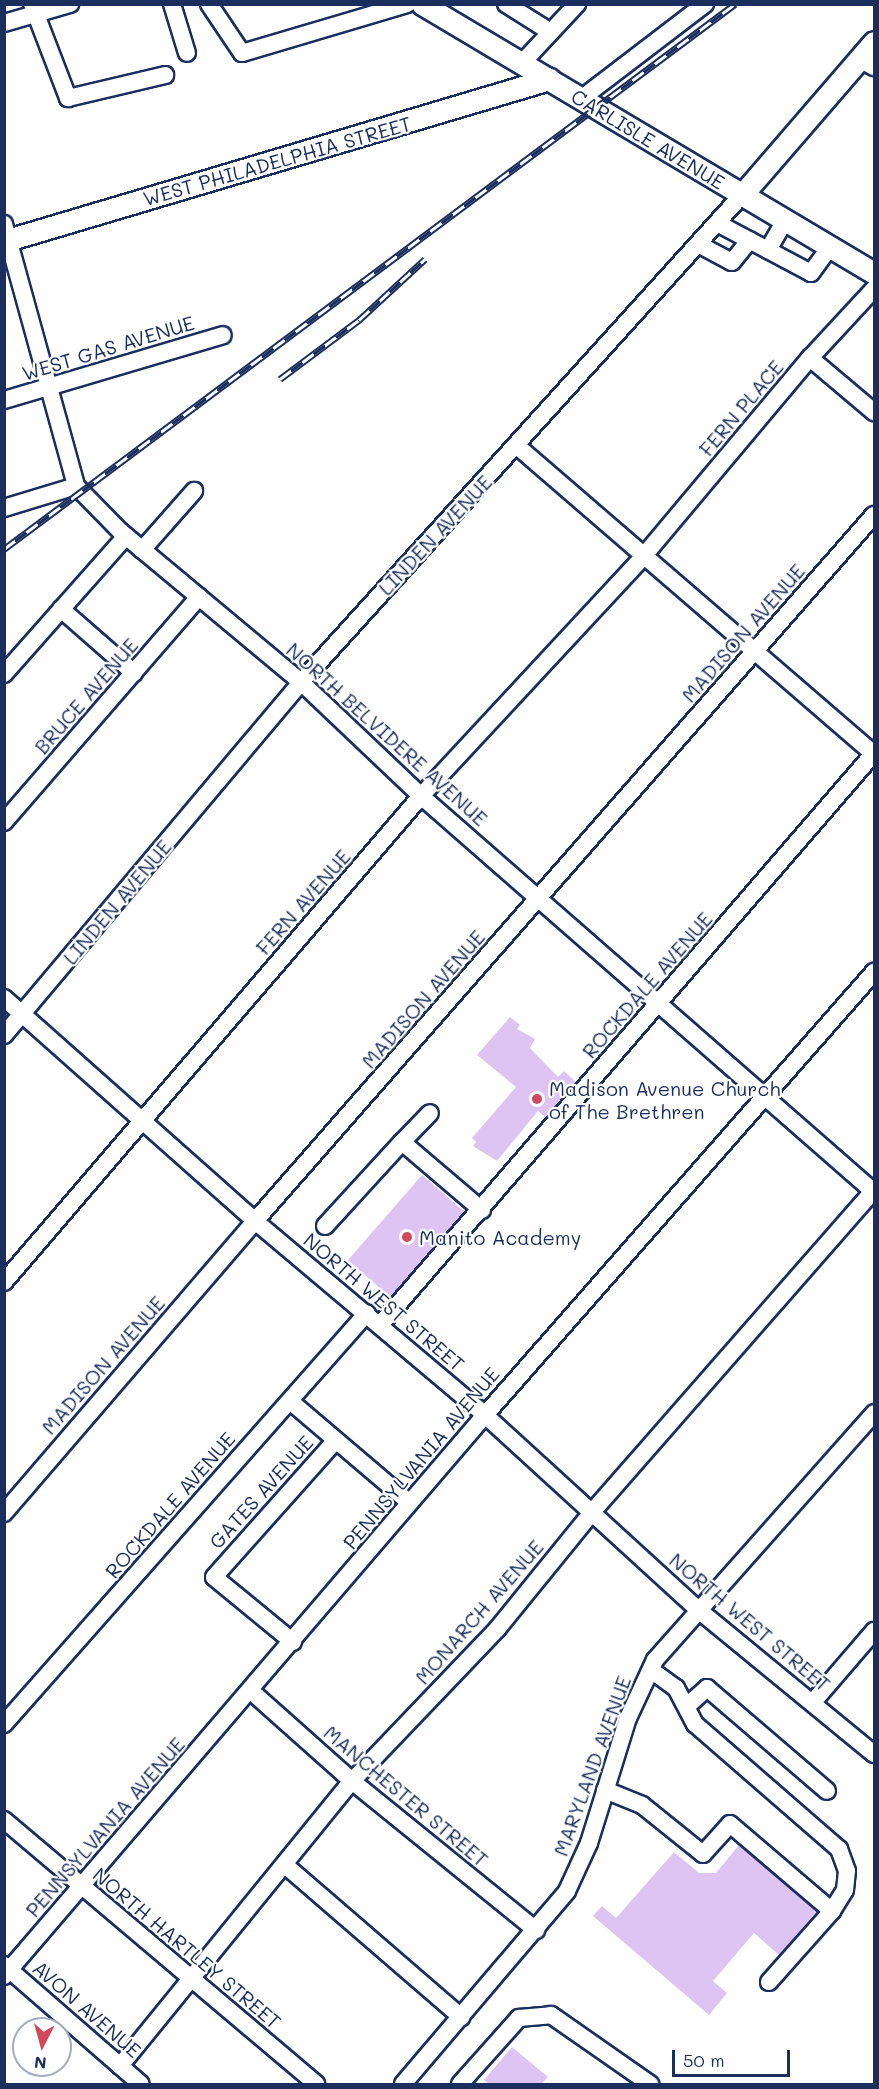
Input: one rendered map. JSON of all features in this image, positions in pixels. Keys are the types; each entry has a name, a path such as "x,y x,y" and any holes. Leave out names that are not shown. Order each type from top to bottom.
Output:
{"main road":[{"name":"CARLISLE AVENUE","path":"422,4 582,98 741,196 874,273"},
{"name":"LINDEN AVENUE","path":"741,196 867,63 874,42"},
{"name":"WEST PHILADELPHIA STREET","path":"6,235 549,79"}],"street":[{"path":"4,23 34,9 70,4"},
{"path":"172,4 187,53"},
{"path":"209,4 242,53 407,4"},
{"path":"506,4 549,31"},
{"path":"522,63 549,31 577,4"},
{"path":"582,98 705,4"},
{"path":"34,9 68,98 165,75"},
{"name":"LINDEN AVENUE","path":"4,1035 301,682 741,196"},
{"path":"768,250 785,221"},
{"path":"717,223 812,273 830,247"},
{"name":"NORTH BELVIDERE AVENUE","path":"6,235 76,486 141,550 301,682 421,796 660,1002 874,1191"},
{"path":"698,244 732,262 750,240"},
{"name":"FERN PLACE","path":"642,558 810,358 874,289"},
{"name":"WEST GAS AVENUE","path":"4,400 223,335"},
{"path":"810,358 874,412"},
{"path":"517,446 642,558 874,754"},
{"path":"4,508 76,486"},
{"path":"141,550 194,491"},
{"name":"MADISON AVENUE","path":"4,1513 255,1221 874,515"},
{"path":"4,674 126,536"},
{"name":"FERN AVENUE","path":"4,1282 421,796 642,558"},
{"name":"BRUCE AVENUE","path":"4,822 199,597"},
{"path":"62,609 134,673"},
{"name":"ROCKDALE AVENUE","path":"380,1325 482,1210 874,754"},
{"name":"PENNSYLVANIA AVENUE","path":"6,1970 251,1691 485,1415 874,972"},
{"name":"NORTH WEST STREET","path":"4,998 255,1221 367,1313 485,1415 593,1511 701,1612 874,1754"},
{"path":"325,1227 429,1113"},
{"path":"402,1142 482,1210"},
{"name":"MONARCH AVENUE","path":"120,2066 352,1781 498,1628 593,1511 874,1191"},
{"name":"ROCKDALE AVENUE","path":"4,1724 367,1313"},
{"path":"290,1401 410,1503"},
{"name":"MARYLAND AVENUE","path":"403,2085 567,1891 590,1844 628,1718 651,1670 874,1413"},
{"name":"GATES AVENUE","path":"293,1642 214,1577 336,1440"},
{"path":"813,1702 874,1631"},
{"path":"651,1670 676,1688 695,1724 839,1849 848,1871 845,1890 832,1911 769,1982"},
{"path":"687,1706 707,1688 827,1791"},
{"name":"MANCHESTER STREET","path":"251,1691 352,1781 536,1930"},
{"path":"605,1790 642,1805 703,1854 730,1824 832,1911"},
{"name":"NORTH HARTLEY STREET","path":"4,1820 316,2085"},
{"path":"285,1865 461,2017"},
{"name":"AVON AVENUE","path":"6,1970 141,2085"},
{"path":"460,2085 519,2018 551,2015 650,2085"}],"building":[{"name":"Madison Avenue Church of The Brethren","path":"510,1017 520,1025 517,1029 535,1039 530,1048 558,1077 564,1071 580,1086 550,1121 538,1111 497,1161 473,1146 476,1142 472,1138 516,1087 477,1055"},
{"name":"Manito Academy","path":"422,1175 466,1213 392,1298 348,1260"},
{"path":"739,1845 817,1911 779,1955 754,1933 713,1981 727,1993 709,2015 593,1916 602,1906 616,1918 674,1852 699,1873 716,1873"},
{"path":"512,2047 548,2077 541,2084 489,2084 484,2080"}],"railway":[{"path":"4,549 735,4"},
{"path":"280,379 359,320 425,259"}],"place":[{"name":"Madison Avenue Church of The Brethren","path":"537,1099"},
{"name":"Manito Academy","path":"407,1237"}]}
